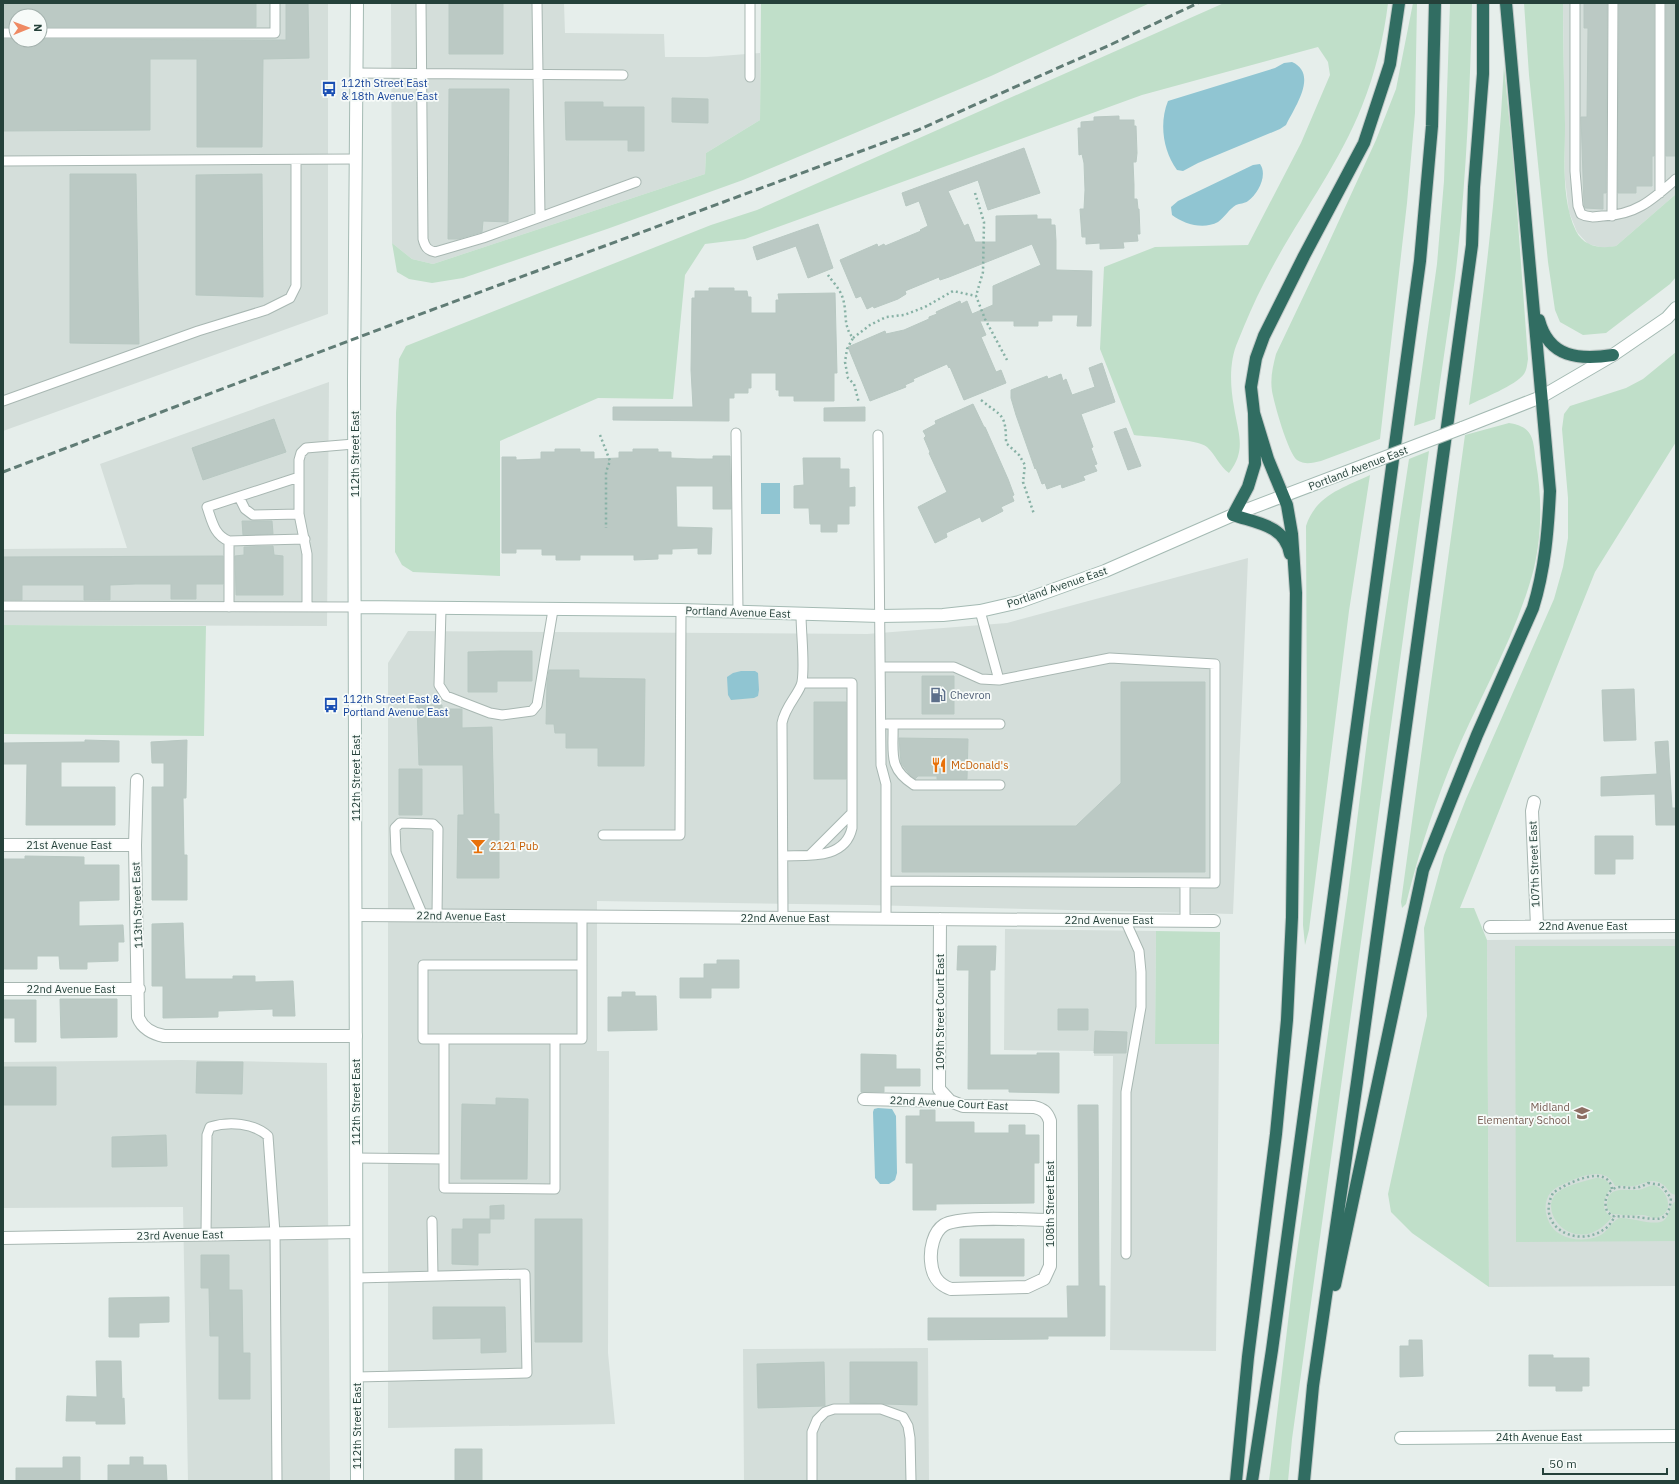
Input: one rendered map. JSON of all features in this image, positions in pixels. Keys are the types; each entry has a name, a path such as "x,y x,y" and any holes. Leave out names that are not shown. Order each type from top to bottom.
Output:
{"highway":[{"path":"1296,593 1288,547 1284,538 1266,525 1233,515 1248,487 1255,464 1252,388 1256,358 1264,336 1364,143 1390,64 1399,3"},
{"path":"1252,1481 1273,1342 1420,261 1432,126 1435,3"},
{"path":"1304,1481 1313,1386 1357,1082 1472,245 1474,187 1483,74 1483,3"},
{"path":"1313,1386 1423,870 1477,735 1533,608 1540,586 1547,541 1550,491 1506,3"},
{"path":"1532,294 1545,336 1558,350 1580,357 1595,358 1613,355"},
{"path":"1236,1481 1248,1357 1276,1134 1287,1020 1292,916 1296,593 1292,534 1284,496 1268,459 1254,413"}],"street":[{"name":"112th Street East","path":"356,3 354,444 356,607 357,1481"},
{"name":"Portland Avenue East","path":"356,607 440,609 681,610 880,616 943,615 980,611 1019,602 1085,579 1233,515 1542,397 1613,355 1667,318 1676,308"},
{"name":"113th Street East","path":"136,780 139,989 138,1017 145,1026 151,1032 164,1036 356,1036"},
{"name":"107th Street East","path":"1534,802 1532,811 1537,926"},
{"name":"21st Avenue East","path":"3,845 136,845"},
{"name":"22nd Avenue East","path":"356,915 1214,920"},
{"name":"109th Street Court East","path":"940,919 939,1089 950,1101"},
{"name":"22nd Avenue East","path":"1490,927 1676,926"},
{"name":"22nd Avenue East","path":"3,990 139,989"},
{"name":"22nd Avenue Court East","path":"864,1099 950,1101 963,1106 1034,1107 1042,1109 1048,1114 1050,1121"},
{"name":"108th Street East","path":"1050,1121 1050,1220 1050,1266 1048,1274 1038,1283 1026,1287 950,1289 944,1286 936,1278 931,1258 934,1238 944,1225 964,1220 1050,1220"},
{"name":"23rd Avenue East","path":"3,1238 356,1232"},
{"name":"24th Avenue East","path":"1401,1438 1676,1436"}],"lane":[{"path":"48,33 275,33 275,3"},
{"path":"421,3 424,246 435,252 483,238 636,182"},
{"path":"537,3 540,217"},
{"path":"750,3 750,77"},
{"path":"1575,3 1574,171 1578,206 1581,214 1585,216 1612,216 1627,214 1640,208 1676,179"},
{"path":"1612,216 1613,3"},
{"path":"1660,3 1660,193"},
{"path":"356,73 623,75"},
{"path":"3,161 356,159"},
{"path":"3,401 198,331 266,310 290,298 296,286 296,160"},
{"path":"736,433 738,612"},
{"path":"878,434 881,765 886,784 886,918"},
{"path":"307,607 307,554 299,514 299,460 301,453 306,448 354,444"},
{"path":"299,477 207,507 214,529 219,536 229,541 305,539"},
{"path":"239,496 245,509 254,515 299,514"},
{"path":"229,541 229,607"},
{"path":"3,606 356,607"},
{"path":"440,609 439,685 446,696 490,713 502,714 532,711 537,705 553,610"},
{"path":"603,835 680,835 681,610"},
{"path":"980,611 999,680"},
{"path":"783,918 782,723 783,715 802,683 801,614"},
{"path":"881,667 954,667 980,679 999,680 1110,658 1215,664 1215,883 886,881"},
{"path":"783,856 829,853 847,839 852,828 852,683 802,683"},
{"path":"881,724 1000,724"},
{"path":"893,724 893,762 903,778 914,785 1000,785"},
{"path":"810,855 852,813"},
{"path":"423,916 396,852 395,828 400,823 433,824 438,829 437,916"},
{"path":"1185,883 1185,920"},
{"path":"582,917 582,965 582,1039 423,1039 423,965 582,965"},
{"path":"1125,920 1139,951 1141,972 1141,1007 1126,1092 1126,1254"},
{"path":"444,1039 444,1188 554,1189 555,1039"},
{"path":"206,1235 206,1134 210,1127 220,1124 250,1126 260,1129 268,1136 275,1233 277,1481"},
{"path":"356,1158 444,1159"},
{"path":"432,1221 433,1276"},
{"path":"356,1278 524,1274 527,1373 356,1377"},
{"path":"812,1481 812,1432 818,1420 825,1412 834,1409 881,1409 903,1417 908,1426 910,1438 911,1481"}],"path":[{"path":"975,193 984,222 982,272 976,296 985,319 1007,360"},
{"path":"828,275 843,296 845,323 848,332 853,338"},
{"path":"858,403 854,384 848,378 845,362 847,349 853,338 870,325 886,317 904,315 925,307 953,291 976,296"},
{"path":"981,400 1004,418 1006,426 1006,443 1019,455 1025,465 1024,482 1034,514"},
{"path":"600,435 610,461 606,472 606,528"},
{"path":"1612,1189 1610,1182 1604,1177 1593,1176 1582,1178 1553,1193 1548,1209 1555,1227 1572,1236 1585,1236 1598,1233 1606,1228 1615,1216"},
{"path":"1648,1183 1657,1184 1664,1188 1671,1198 1669,1209 1661,1219 1654,1220 1624,1215 1615,1216 1610,1214 1606,1206 1607,1195 1612,1189 1635,1188 1648,1183"},
{"path":"1671,1198 1676,1198"}],"shaded area":[{"path":"3,3 328,3 328,314 3,431"},
{"path":"391,3 564,3 565,33 664,34 665,57 707,57 760,53 760,120 706,153 705,174 433,264 412,259 392,243"},
{"path":"1563,3 1676,3 1676,194 1616,246 1604,248 1588,244 1577,232 1569,212 1565,179"},
{"path":"329,382 327,626 3,625 3,549 127,548 100,464"},
{"path":"1248,558 1233,914 867,905 597,901 597,1051 609,1051 608,1353 615,1424 388,1428 388,663 408,631 867,634 1007,623"},
{"path":"1005,929 1156,931 1155,1044 1219,1044 1216,1351 1110,1350 1113,1056 1094,1056 1094,1051 1004,1050"},
{"name":"Midland Elementary School","path":"1676,939 1676,1286 1489,1287 1487,940"},
{"path":"182,1060 327,1063 330,1481 188,1481 183,1207 3,1208 3,1062"},
{"path":"928,1348 929,1481 744,1481 743,1349"}],"green space":[{"path":"761,3 1150,3 991,76 743,180 607,229 463,278 432,283 409,279 397,272 392,243 412,259 433,264 705,174 706,153 760,120"},
{"path":"1224,3 1388,3 1375,68 1367,94 1352,129 1328,174 1288,239 1260,290 1235,349 1231,382 1240,449 1235,465 1229,473 1210,450 1202,444 1184,440 1134,435 1100,349 1104,267 1155,247 1248,245 1301,143 1330,75 1328,62 1318,47 1142,95 745,239 705,244 685,275 673,399 598,398 500,441 500,576 413,572 402,565 395,552 396,413 399,359 406,346 711,225 757,210"},
{"path":"1413,3 1417,3 1415,113 1407,203 1380,439 1321,461 1303,463 1293,456 1275,406 1271,381 1276,354 1376,140 1396,89"},
{"path":"1450,3 1472,3 1465,175 1455,278 1435,419 1414,426 1437,264 1444,181"},
{"path":"1524,3 1563,3 1565,179 1571,219 1579,236 1588,244 1593,246 1616,246 1676,194 1676,277 1670,284 1606,333 1583,335 1560,322 1555,310 1548,262 1529,75"},
{"path":"1504,66 1514,168 1528,359 1524,374 1514,383 1469,405 1494,194"},
{"path":"1676,352 1676,442 1595,572 1460,908 1474,908 1487,940 1489,1287 1412,1233 1391,1212 1388,1194 1427,1016 1424,928 1444,855 1466,799 1554,599 1563,567 1568,538 1568,498 1562,429 1564,414 1570,406 1626,388 1643,379"},
{"path":"1509,423 1524,428 1531,436 1533,442 1540,502 1540,529 1537,555 1517,620 1448,772 1425,837 1406,904 1402,908 1401,902 1465,435"},
{"path":"1429,451 1292,1439 1288,1481 1269,1481 1293,1280 1348,893 1370,717 1409,459"},
{"path":"1370,475 1349,611 1309,930 1305,945 1303,925 1307,726 1306,526 1316,507 1324,500 1341,489"},
{"path":"3,625 206,626 204,736 3,734"},
{"path":"1156,931 1220,932 1219,1044 1155,1044"},
{"name":"Midland Elementary School","path":"1515,946 1676,946 1676,1195 1671,1193 1664,1185 1655,1181 1634,1186 1615,1186 1606,1176 1601,1174 1588,1175 1563,1184 1551,1192 1546,1203 1546,1215 1555,1231 1564,1236 1574,1239 1595,1238 1607,1230 1619,1218 1648,1222 1663,1221 1666,1219 1672,1205 1676,1201 1676,1241 1516,1242"},
{"path":"1596,1178 1601,1178 1609,1183 1611,1188 1606,1195 1604,1208 1612,1217 1599,1229 1585,1234 1573,1233 1563,1228 1555,1220 1551,1210 1552,1200 1558,1192 1566,1187"},
{"path":"1654,1185 1664,1192 1667,1197 1668,1208 1661,1216 1652,1218 1644,1215 1612,1214 1608,1209 1608,1197 1615,1191 1638,1190"}],"water":[{"path":"1292,62 1300,67 1304,75 1304,83 1299,101 1286,125 1280,129 1198,163 1183,171 1177,170 1168,154 1164,137 1164,118 1168,101 1275,68 1284,63"},
{"path":"1260,164 1263,173 1262,179 1261,184 1255,194 1246,202 1238,204 1234,207 1218,222 1206,226 1200,226 1182,221 1172,215 1171,207 1178,201 1253,165"},
{"path":"761,483 780,483 780,514 761,514"},
{"path":"741,671 755,671 758,673 758,696 754,698 731,700 728,695 727,677 733,673"},
{"path":"874,1109 892,1109 896,1116 897,1173 895,1180 889,1184 880,1184 875,1178 873,1112"}],"building":[{"path":"3,3 256,3 256,27 48,27 48,8 8,8 8,27 3,27"},
{"path":"286,3 308,3 309,58 263,59 262,147 197,147 197,59 150,59 150,130 3,131 3,39 8,39 8,48 48,48 48,39 286,40"},
{"path":"449,3 503,3 503,54 449,54"},
{"path":"1584,3 1607,3 1606,193 1603,193 1603,209 1585,208 1584,205 1581,117 1587,117 1588,28 1584,28"},
{"path":"1619,3 1654,3 1654,156 1652,156 1652,186 1636,186 1636,193 1618,193"},
{"path":"1666,3 1676,3 1676,156 1666,156"},
{"path":"449,89 509,89 508,222 483,221 482,232 458,239 448,239"},
{"path":"672,98 708,99 708,123 672,122"},
{"path":"565,102 603,102 603,107 644,107 644,151 628,151 628,140 566,140"},
{"path":"1119,116 1119,120 1134,120 1134,126 1136,126 1137,153 1136,162 1133,162 1134,199 1137,199 1139,209 1140,234 1137,234 1138,241 1123,242 1124,248 1100,249 1100,243 1086,244 1086,237 1082,237 1080,209 1084,209 1085,190 1084,163 1082,154 1079,155 1078,128 1081,128 1081,122 1094,121 1094,117"},
{"path":"1024,148 1040,193 988,210 978,180 948,191 964,226 968,224 975,242 996,242 996,216 1037,215 1037,219 1051,219 1051,225 1055,225 1056,270 1092,271 1091,326 1077,326 1078,315 1052,315 1052,321 1038,321 1038,326 1014,326 1014,321 980,321 986,335 981,337 996,372 1001,370 1006,383 964,400 950,367 949,368 947,364 913,379 914,381 905,385 906,387 870,401 848,347 885,331 886,334 904,330 929,319 929,317 937,314 936,312 960,301 961,304 967,301 972,314 993,305 993,286 1041,265 1032,244 949,277 940,280 939,277 905,291 906,294 898,299 867,309 861,296 856,298 840,260 877,244 878,247 884,244 885,246 921,231 920,230 928,226 919,201 906,206 902,193"},
{"path":"70,174 136,174 139,344 70,343"},
{"path":"262,174 263,297 196,295 196,175"},
{"path":"818,224 833,268 808,278 796,246 757,260 753,247"},
{"path":"709,288 734,288 734,291 747,291 748,297 751,297 751,313 776,313 776,300 779,300 778,294 835,293 837,373 834,373 834,401 794,401 794,396 779,396 779,390 776,390 776,373 751,373 751,388 748,388 748,393 734,393 734,398 729,398 729,421 613,420 613,407 693,407 691,370 692,298 695,298 695,291 709,291"},
{"path":"1102,363 1115,402 1081,414 1093,447 1091,448 1097,464 1094,465 1097,471 1083,476 1085,480 1062,488 1061,484 1047,489 1045,483 1042,484 1036,468 1035,469 1016,415 1011,398 1011,390 1047,376 1048,379 1061,374 1063,381 1066,379 1072,395 1095,387 1089,368"},
{"path":"973,404 1008,479 1014,495 1012,496 1014,501 1001,507 1003,511 982,522 980,517 946,533 947,537 935,543 918,507 947,492 929,453 930,452 924,438 926,436 923,431 936,424 935,421"},
{"path":"865,407 865,421 824,421 824,408"},
{"path":"274,419 286,452 203,480 192,448"},
{"path":"1126,428 1141,466 1128,470 1114,432"},
{"path":"555,449 580,449 580,452 594,452 594,459 619,458 619,452 633,452 633,449 658,449 658,452 671,452 671,458 713,459 713,456 730,456 731,509 713,509 713,486 676,486 677,527 712,528 711,554 698,554 698,548 672,549 672,554 658,554 658,559 634,560 634,555 580,555 580,560 556,560 556,555 542,555 542,549 516,549 516,553 502,553 502,457 516,457 516,460 541,459 541,452 555,452"},
{"path":"803,458 840,458 840,469 849,469 849,488 855,487 855,506 849,506 849,524 837,524 837,532 821,532 821,524 810,524 809,508 794,508 794,486 804,485"},
{"path":"242,521 272,521 273,534 243,535"},
{"path":"273,546 274,555 283,556 283,595 236,595 235,556 244,555 244,547"},
{"path":"223,556 223,584 196,584 196,599 171,599 171,584 135,584 110,585 110,600 84,600 84,585 22,585 22,600 3,600 3,557"},
{"path":"532,651 532,681 497,681 497,692 468,692 468,652"},
{"path":"549,670 579,670 579,678 645,679 644,766 598,766 598,748 566,748 566,733 555,733 554,724 546,724 547,683"},
{"name":"Chevron","path":"922,676 954,676 954,714 922,714"},
{"path":"1121,682 1205,682 1205,872 902,872 902,826 1076,826 1121,783"},
{"path":"1634,689 1636,740 1604,741 1602,690"},
{"path":"814,702 846,702 846,779 814,779"},
{"path":"417,705 442,705 442,709 462,709 462,728 492,727 494,814 499,814 499,878 457,878 458,815 464,815 463,765 419,765"},
{"name":"McDonald's","path":"899,738 968,739 967,779 937,779 937,776 918,776 915,779 909,774 901,763"},
{"path":"85,740 119,741 119,762 61,762 61,787 115,787 115,825 26,825 27,764 3,764 3,743 85,742"},
{"path":"187,740 186,798 183,798 184,855 187,855 187,900 152,900 152,787 164,787 164,763 152,763 151,742"},
{"path":"1668,741 1672,808 1676,808 1676,825 1656,825 1655,794 1601,796 1601,777 1657,774 1655,742"},
{"path":"399,769 422,769 422,815 399,815"},
{"path":"1595,836 1633,836 1633,859 1615,859 1615,874 1595,874"},
{"path":"25,856 84,857 84,865 119,865 119,900 79,901 79,926 123,925 124,942 118,942 118,961 87,962 87,969 60,969 59,956 37,956 37,969 3,969 3,859 25,859"},
{"path":"183,923 185,979 233,979 233,976 255,976 255,982 293,981 295,1016 273,1016 273,1009 218,1011 218,1017 163,1018 163,986 152,986 152,924"},
{"path":"958,946 996,946 995,970 990,970 990,1055 1037,1055 1037,1053 1059,1053 1059,1093 1009,1092 1009,1089 968,1089 969,970 957,970"},
{"path":"717,960 739,960 739,988 711,988 711,998 680,998 680,978 704,978 704,964 717,964"},
{"path":"622,992 635,992 635,996 656,996 657,1030 608,1031 608,997 622,997"},
{"path":"60,999 117,999 117,1037 61,1038"},
{"path":"3,1000 36,1000 36,1042 15,1042 15,1018 3,1018"},
{"path":"1058,1009 1088,1009 1088,1030 1058,1030"},
{"path":"1095,1031 1127,1032 1126,1053 1094,1053"},
{"path":"861,1054 896,1055 896,1069 920,1069 920,1086 884,1086 884,1092 861,1092"},
{"path":"197,1062 243,1062 242,1094 196,1093"},
{"path":"3,1067 56,1067 56,1105 3,1105"},
{"path":"496,1098 528,1099 527,1179 461,1179 462,1104 496,1105"},
{"path":"1078,1105 1098,1105 1099,1286 1105,1286 1105,1336 1048,1336 1048,1339 928,1340 928,1318 1068,1318 1067,1286 1079,1286"},
{"path":"920,1110 935,1110 935,1122 974,1122 974,1133 1009,1133 1009,1125 1025,1125 1025,1135 1039,1135 1039,1163 1034,1163 1034,1203 936,1204 936,1210 913,1210 913,1163 906,1163 906,1116 920,1116"},
{"path":"166,1135 167,1166 112,1167 112,1137"},
{"path":"504,1205 504,1219 490,1219 490,1206"},
{"path":"463,1219 490,1219 490,1233 478,1233 478,1265 452,1264 452,1229 463,1229"},
{"path":"535,1219 582,1219 582,1342 535,1342"},
{"path":"960,1239 1024,1239 1024,1276 960,1276"},
{"path":"201,1255 229,1255 229,1290 242,1290 243,1353 250,1353 250,1399 219,1399 219,1336 210,1336 209,1288 201,1288"},
{"path":"169,1297 169,1322 139,1323 139,1337 109,1337 109,1298"},
{"path":"433,1307 505,1307 506,1352 481,1353 481,1338 433,1339"},
{"path":"1409,1340 1422,1340 1423,1376 1400,1377 1400,1346 1409,1346"},
{"path":"1529,1355 1553,1355 1553,1358 1589,1358 1589,1386 1582,1386 1582,1391 1556,1391 1556,1386 1529,1386"},
{"path":"96,1361 121,1361 122,1399 124,1398 125,1424 96,1424 96,1421 66,1421 67,1396 97,1397"},
{"path":"824,1362 825,1406 758,1408 757,1364"},
{"path":"850,1362 917,1362 917,1405 850,1403"},
{"path":"455,1449 482,1449 482,1481 455,1481"},
{"path":"63,1457 80,1457 80,1481 16,1481 16,1468 63,1468"},
{"path":"130,1457 143,1457 143,1465 166,1465 167,1481 108,1481 108,1465 130,1465"}],"railway":[{"path":"3,472 391,325 918,130 1112,44 1198,3"}],"place":[{"name":"112th Street East & 18th Avenue East","path":"329,89"},
{"name":"Chevron","path":"938,695"},
{"name":"112th Street East & Portland Avenue East","path":"331,705"},
{"name":"McDonald's","path":"939,765"},
{"name":"2121 Pub","path":"478,846"},
{"name":"Midland Elementary School","path":"1582,1113"}]}
